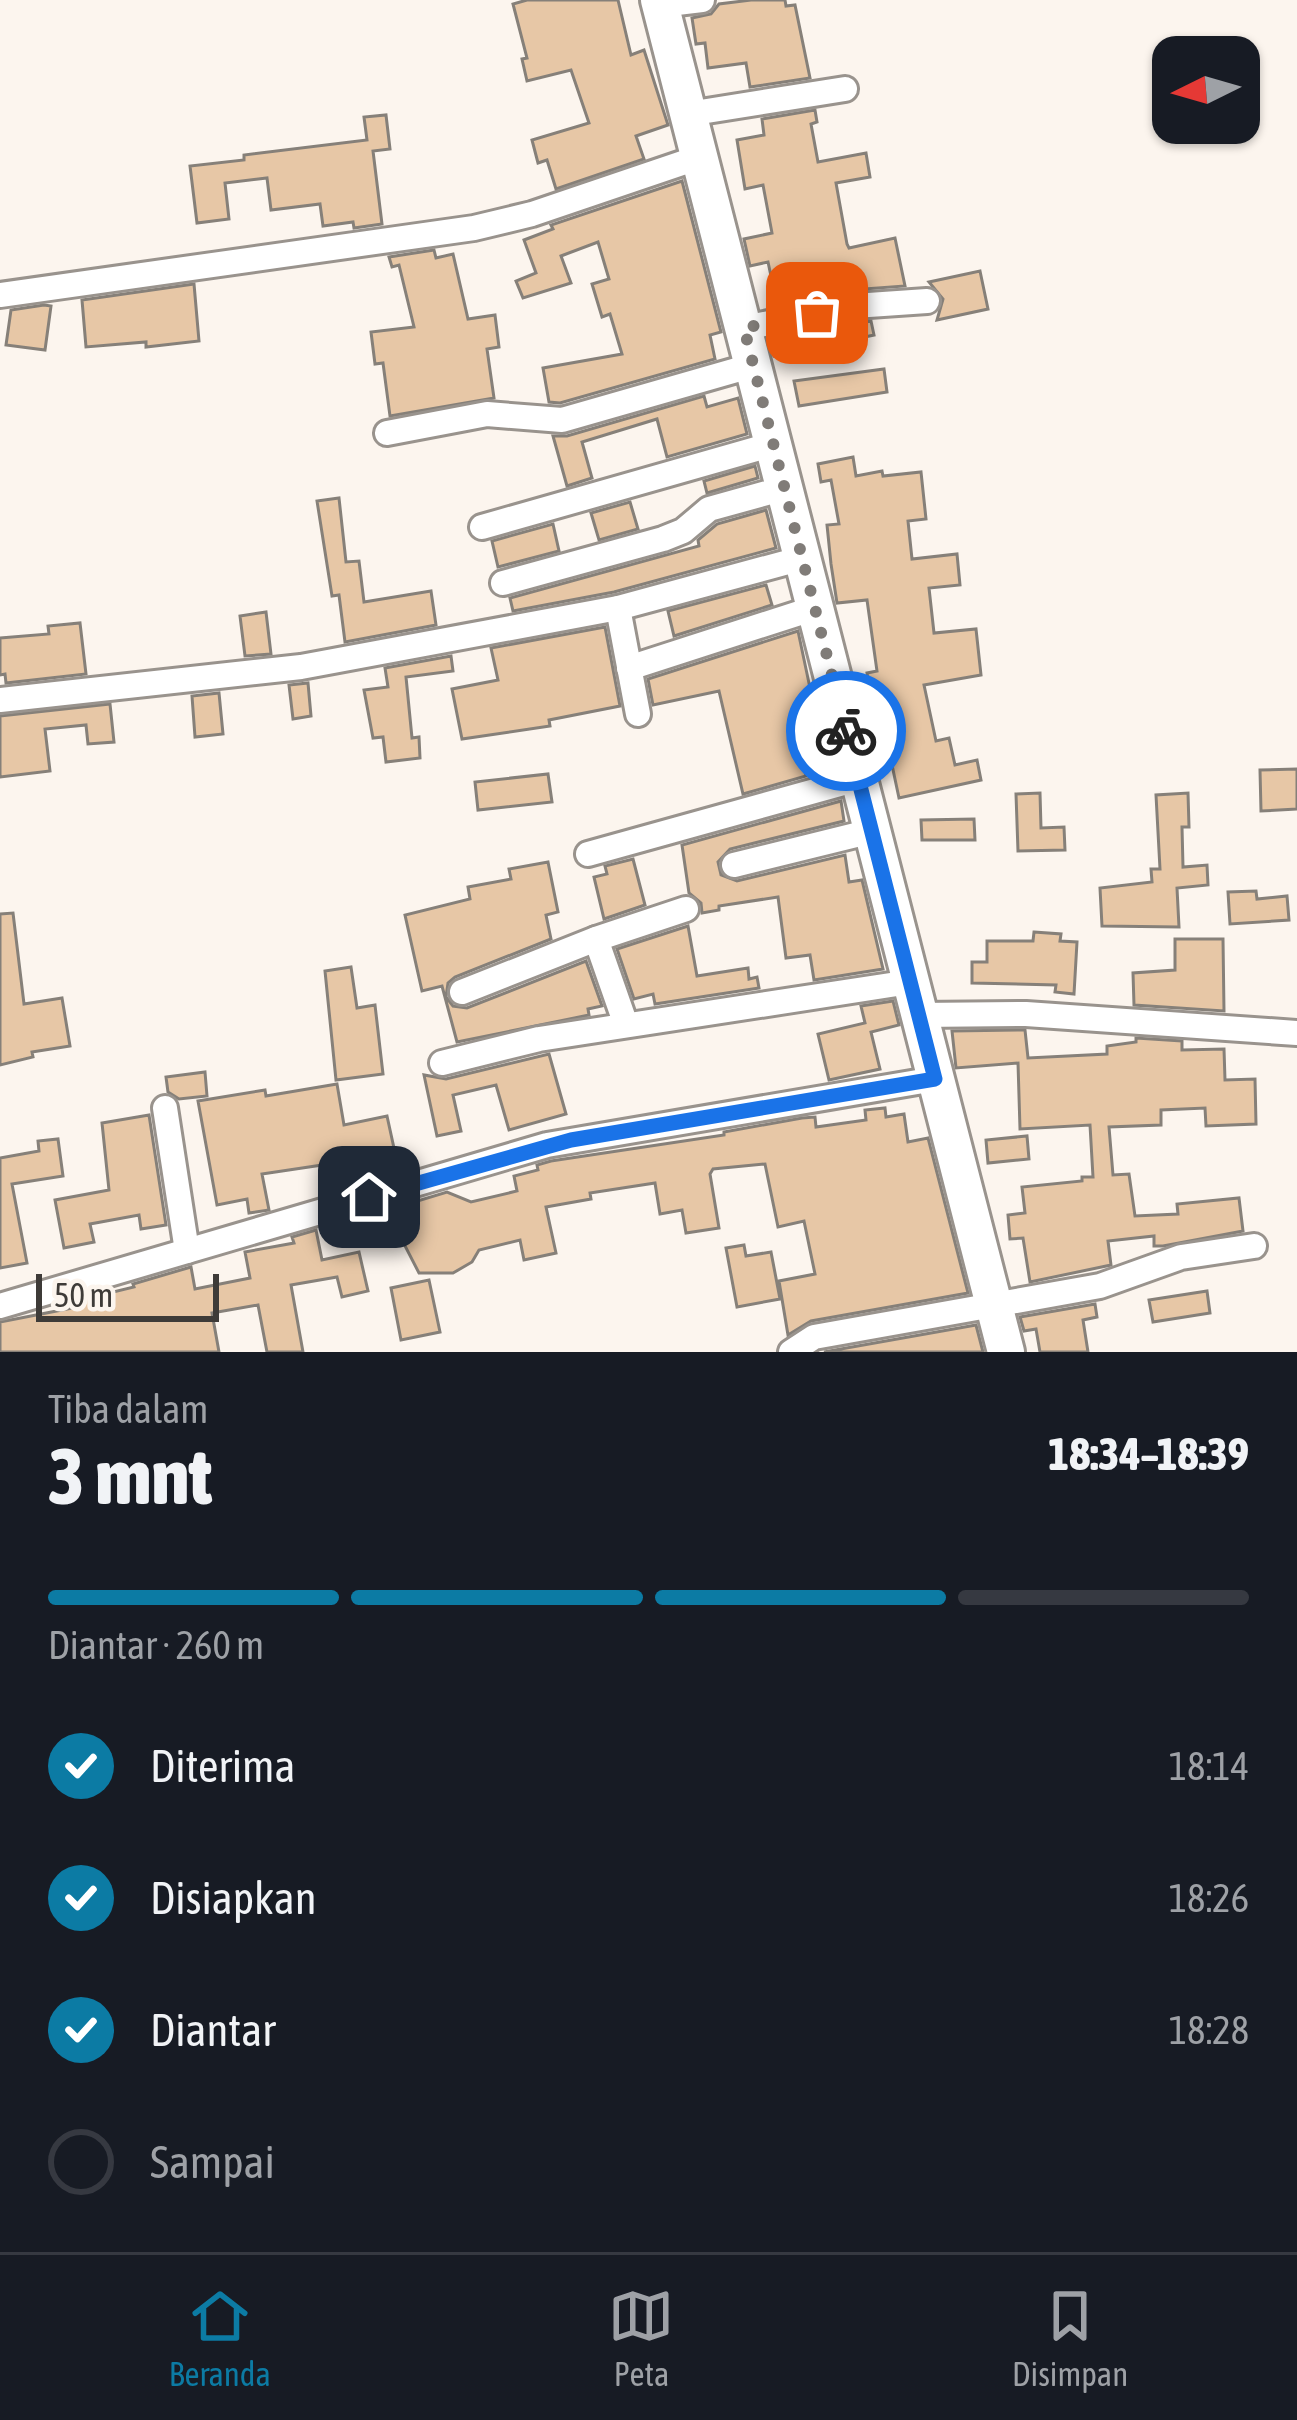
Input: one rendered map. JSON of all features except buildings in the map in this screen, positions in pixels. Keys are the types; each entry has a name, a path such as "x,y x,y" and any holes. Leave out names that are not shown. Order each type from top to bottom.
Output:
{"street":[{"path":"702,0 659,2 1006,1352"},
{"path":"688,114 844,89"},
{"path":"0,295 474,228 700,157"},
{"path":"744,328 854,306 927,302"},
{"path":"387,433 487,415 562,420 754,365"},
{"path":"482,527 774,444"},
{"path":"502,583 663,539 683,531 709,509 785,488"},
{"path":"0,700 301,667 618,608 803,559"},
{"path":"618,608 638,714"},
{"path":"629,668 815,608"},
{"path":"588,854 858,779"},
{"path":"734,865 872,831"},
{"path":"462,992 686,909"},
{"path":"596,939 626,1025"},
{"path":"442,1063 539,1039 626,1025 914,999 1010,1013 1297,1033"},
{"path":"0,1306 547,1145 935,1079"},
{"path":"165,1108 188,1250"},
{"path":"791,1352 814,1337 1100,1286 1181,1257 1254,1246"}],"way so far":[{"path":"817,313 744,328 846,731"}],"route":[{"path":"369,1197 547,1145 935,1079 846,731"}]}
